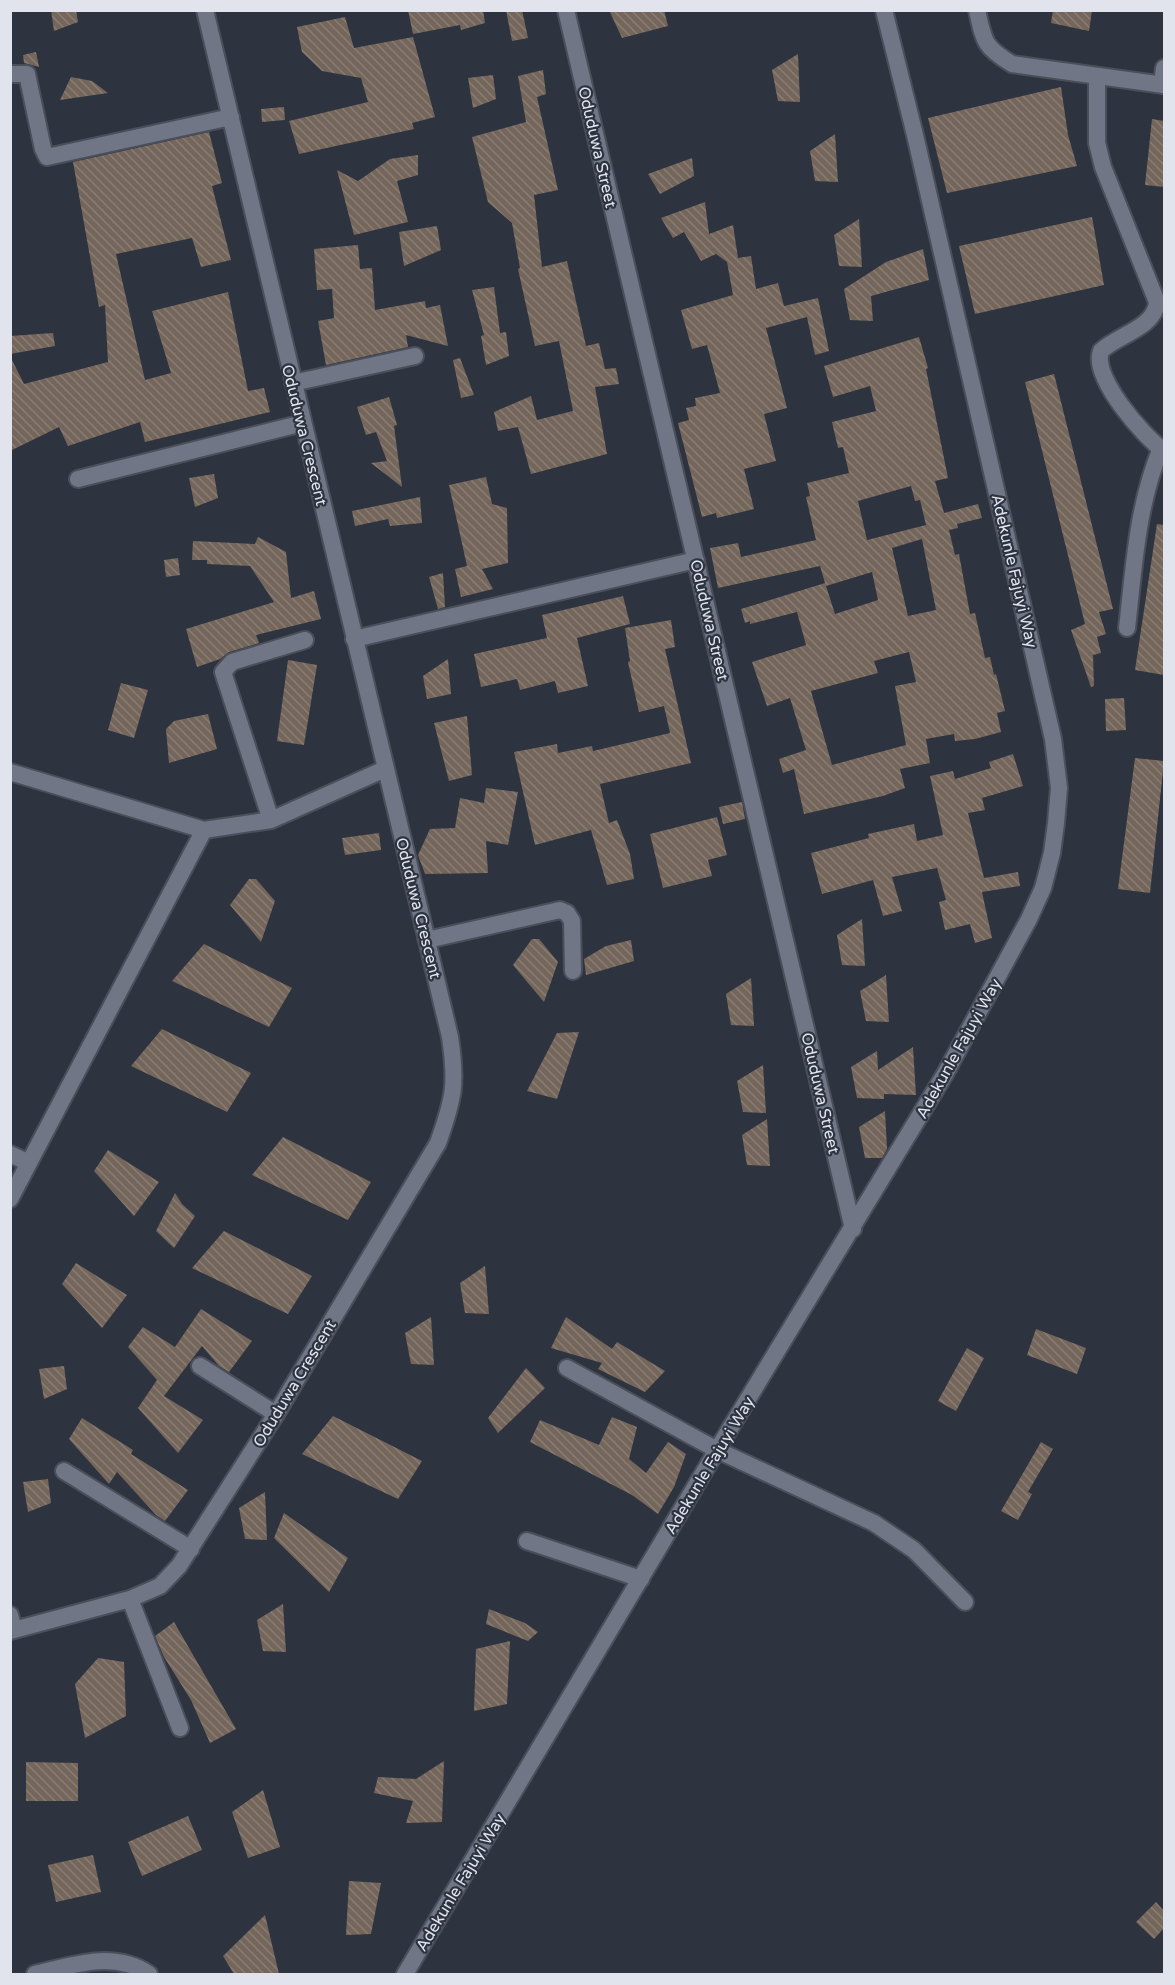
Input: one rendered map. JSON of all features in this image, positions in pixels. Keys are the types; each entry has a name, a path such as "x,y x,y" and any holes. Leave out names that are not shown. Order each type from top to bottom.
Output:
{"street":[{"name":"Oduduwa Crescent","path":"12,1626 130,1599 160,1586 191,1549 276,1414 438,1143 452,1104 455,1071 450,1037 205,10"},
{"name":"Oduduwa Street","path":"566,10 853,1229"},
{"name":"Adekunle Fajuyi Way","path":"405,1974 717,1450 945,1074 1029,919 1042,888 1052,853 1059,788 1053,739 915,135 884,10"},
{"path":"977,10 982,32 991,52 1012,64 1097,76 1164,79"},
{"path":"10,74 27,74 43,149 47,157 231,117"},
{"path":"1097,76 1097,143 1103,167 1156,302 1154,315 1109,343 1101,351 1100,363 1103,376 1133,423 1163,450 1147,485 1140,519 1127,628"},
{"path":"293,383 415,356"},
{"path":"78,479 303,423"},
{"path":"354,639 696,560"},
{"path":"271,820 223,672 232,662 305,640"},
{"path":"10,772 204,830 271,820 385,769"},
{"path":"10,1199 204,830"},
{"path":"427,940 560,910 567,913 572,921 573,971"},
{"path":"10,1154 29,1163"},
{"path":"200,1366 276,1414"},
{"path":"567,1368 717,1450 874,1523 914,1550 965,1602"},
{"path":"64,1471 191,1549"},
{"path":"527,1541 641,1579"},
{"path":"130,1599 180,1728"},
{"path":"35,1974 73,1965 116,1960 135,1965 149,1974"}],"building":[{"path":"51,10 76,10 78,22 54,31"},
{"path":"408,10 483,10 485,23 461,30 460,25 413,34"},
{"path":"506,10 522,10 528,38 512,41"},
{"path":"609,10 664,10 668,26 622,38"},
{"path":"1053,10 1092,10 1089,31 1051,23"},
{"path":"345,17 354,48 413,37 435,117 412,123 414,129 299,154 289,121 368,102 361,78 322,71 302,52 297,27"},
{"path":"36,52 39,67 24,63 23,55"},
{"path":"798,54 800,102 778,101 772,70"},
{"path":"543,70 546,94 537,97 558,190 534,195 542,267 567,261 586,346 599,343 605,369 616,368 619,384 595,387 607,454 531,474 518,427 498,431 494,412 531,396 537,420 573,411 559,341 535,346 518,269 520,268 512,223 488,202 472,137 526,122 518,76"},
{"path":"493,75 496,99 473,108 468,78"},
{"path":"71,77 92,81 108,93 60,100"},
{"path":"1061,87 1068,135 1077,166 947,193 928,118"},
{"path":"284,107 285,120 262,122 261,109"},
{"path":"1152,119 1164,121 1164,187 1145,185"},
{"path":"209,132 222,183 212,186 231,260 201,267 192,238 116,254 145,380 171,373 152,311 228,292 248,391 264,388 270,412 145,442 140,422 68,446 59,427 10,451 10,356 24,384 108,362 105,305 99,307 73,162"},
{"path":"835,134 838,182 815,181 810,151"},
{"path":"418,155 418,175 397,181 408,222 354,235 337,170 358,181 390,159"},
{"path":"692,158 694,176 660,194 648,174"},
{"path":"705,202 709,234 733,225 738,258 751,256 756,289 778,283 784,306 818,298 829,351 815,355 807,317 766,328 787,408 764,414 776,461 744,469 754,509 717,518 716,513 702,517 678,423 689,420 686,408 696,406 695,398 720,393 707,345 692,349 681,310 733,295 727,262 716,254 701,261 684,232 673,238 661,218"},
{"path":"1092,217 1104,285 975,314 959,246"},
{"path":"859,219 862,267 839,266 834,235"},
{"path":"437,226 441,250 404,266 399,232"},
{"path":"358,245 360,269 372,268 375,310 425,301 426,308 440,305 448,346 406,335 408,347 326,365 318,321 334,318 332,289 317,290 314,249"},
{"path":"923,249 929,280 871,296 873,321 850,320 844,289 886,262"},
{"path":"494,287 500,333 506,332 509,356 486,365 481,336 484,335 472,290"},
{"path":"53,333 55,346 10,354 10,336"},
{"path":"919,337 928,368 926,369 948,478 935,481 944,513 978,504 982,518 957,524 958,528 949,530 955,555 959,554 970,614 975,613 985,658 990,657 1005,711 997,713 1001,732 975,739 955,741 954,734 926,739 930,763 900,769 905,788 883,796 804,814 794,769 783,773 779,759 806,750 790,698 767,706 752,662 806,645 797,612 750,624 750,621 745,623 741,609 825,583 820,566 718,588 710,548 738,543 741,557 816,540 806,497 810,496 807,483 849,473 843,447 838,448 832,422 876,411 870,386 833,397 824,366","holes":["911,486 915,501 920,500 926,525 867,540 858,501","922,539 936,610 908,616 892,548","872,572 878,600 835,614 826,586","909,652 916,682 895,686 906,745 832,765 811,691 878,673 874,661"]},
{"path":"460,358 474,395 461,398 453,360"},
{"path":"1054,374 1113,609 1099,612 1106,634 1097,637 1101,653 1093,655 1094,686 1091,687 1071,630 1085,624 1025,382"},
{"path":"389,397 397,425 394,426 402,487 371,463 387,461 376,432 366,435 357,407"},
{"path":"214,474 218,498 195,507 189,478"},
{"path":"486,477 492,504 507,508 508,563 482,569 493,589 461,597 455,569 467,566 449,485"},
{"path":"420,497 422,523 390,526 388,519 355,526 352,511"},
{"path":"1157,524 1164,525 1164,675 1135,670"},
{"path":"258,537 286,552 291,598 314,591 321,619 256,635 259,643 229,652 220,659 197,667 186,629 274,602 250,566 207,564 207,560 192,560 193,541 255,544"},
{"path":"178,558 180,575 166,577 164,560"},
{"path":"443,573 445,607 438,609 429,577"},
{"path":"623,596 630,624 577,638 588,686 558,693 555,681 520,690 517,679 481,687 474,654 547,638 542,615"},
{"path":"671,620 675,647 665,649 691,763 600,784 609,823 617,820 630,854 634,879 607,885 591,830 535,845 514,752 557,744 558,753 592,746 593,751 670,733 664,706 639,712 628,662 630,661 625,628"},
{"path":"448,659 451,694 427,699 423,676"},
{"path":"288,660 317,665 304,745 277,741"},
{"path":"121,683 148,690 134,738 108,730"},
{"path":"1124,698 1126,730 1106,731 1105,699"},
{"path":"208,714 217,749 169,763 166,729 174,721"},
{"path":"467,716 472,775 449,781 434,723"},
{"path":"1013,754 1023,786 982,798 985,810 968,813 984,878 1018,872 1020,886 982,892 992,938 975,943 970,924 945,930 939,902 946,900 937,868 892,877 902,911 883,916 873,880 822,894 811,853 869,838 868,834 914,824 917,841 943,835 930,776 953,771 955,779 991,768 989,762"},
{"path":"1135,758 1164,761 1150,893 1118,889"},
{"path":"486,788 518,792 508,845 486,841 488,873 425,874 418,855 430,829 455,828 460,798 484,803"},
{"path":"742,802 745,819 723,824 719,807"},
{"path":"717,817 727,855 708,860 712,876 663,888 650,834"},
{"path":"379,833 381,850 345,855 342,838"},
{"path":"249,879 256,879 275,901 261,942 230,905"},
{"path":"862,919 865,966 842,965 837,935"},
{"path":"532,939 539,939 558,962 544,1002 513,965"},
{"path":"631,940 634,961 586,975 584,959 606,946"},
{"path":"204,944 292,988 269,1027 172,981"},
{"path":"886,975 889,1022 866,1021 860,991"},
{"path":"751,978 754,1026 731,1025 726,994"},
{"path":"162,1029 251,1073 227,1112 131,1066"},
{"path":"579,1032 557,1099 527,1091 557,1033"},
{"path":"913,1047 916,1095 884,1094 884,1099 857,1098 851,1067 877,1051 878,1070"},
{"path":"763,1065 766,1113 743,1112 737,1081"},
{"path":"885,1111 887,1149 882,1158 865,1158 859,1127"},
{"path":"767,1119 770,1166 747,1165 742,1135"},
{"path":"283,1137 371,1182 348,1220 252,1175"},
{"path":"108,1150 159,1182 134,1216 94,1171"},
{"path":"175,1193 182,1204 195,1216 174,1248 156,1231"},
{"path":"224,1231 312,1276 288,1314 192,1268"},
{"path":"76,1263 127,1295 102,1328 62,1284"},
{"path":"485,1266 489,1314 465,1313 460,1283"},
{"path":"201,1309 252,1341 229,1372 219,1366 202,1346 164,1396 203,1420 178,1453 138,1408 157,1380 128,1347 143,1327 175,1347"},
{"path":"431,1317 434,1365 411,1364 405,1333"},
{"path":"566,1317 612,1349 617,1342 665,1371 645,1392 598,1369 602,1363 551,1348"},
{"path":"1036,1329 1086,1348 1077,1374 1027,1355"},
{"path":"967,1348 984,1358 956,1411 938,1401"},
{"path":"64,1366 67,1389 44,1399 39,1369"},
{"path":"526,1368 545,1388 498,1433 488,1418"},
{"path":"333,1416 422,1461 398,1499 302,1454"},
{"path":"612,1417 637,1427 629,1459 646,1473 668,1442 686,1454 674,1487 658,1514 632,1495 530,1442 540,1420 599,1445"},
{"path":"82,1418 133,1450 131,1454 188,1490 165,1521 156,1515 117,1472 109,1484 69,1439"},
{"path":"1041,1442 1053,1449 1028,1492 1032,1494 1018,1520 1001,1511"},
{"path":"48,1479 51,1503 28,1512 23,1482"},
{"path":"265,1492 267,1540 245,1539 239,1508"},
{"path":"284,1513 348,1558 329,1592 274,1538"},
{"path":"283,1604 286,1652 263,1651 257,1620"},
{"path":"489,1609 525,1623 538,1632 528,1641 486,1624"},
{"path":"174,1622 236,1729 210,1743 191,1700 164,1657 155,1636"},
{"path":"510,1641 507,1704 474,1711 476,1649"},
{"path":"98,1658 124,1662 126,1716 85,1738 75,1684"},
{"path":"444,1761 442,1822 406,1823 413,1801 374,1793 378,1777 416,1779"},
{"path":"26,1762 78,1763 78,1801 26,1801"},
{"path":"263,1790 280,1847 248,1858 232,1812"},
{"path":"188,1816 202,1850 142,1876 128,1842"},
{"path":"93,1855 101,1892 56,1902 48,1865"},
{"path":"349,1881 381,1883 371,1934 346,1935"},
{"path":"1156,1902 1164,1911 1164,1928 1154,1939 1136,1922"},
{"path":"265,1915 279,1974 234,1974 223,1956"}]}
